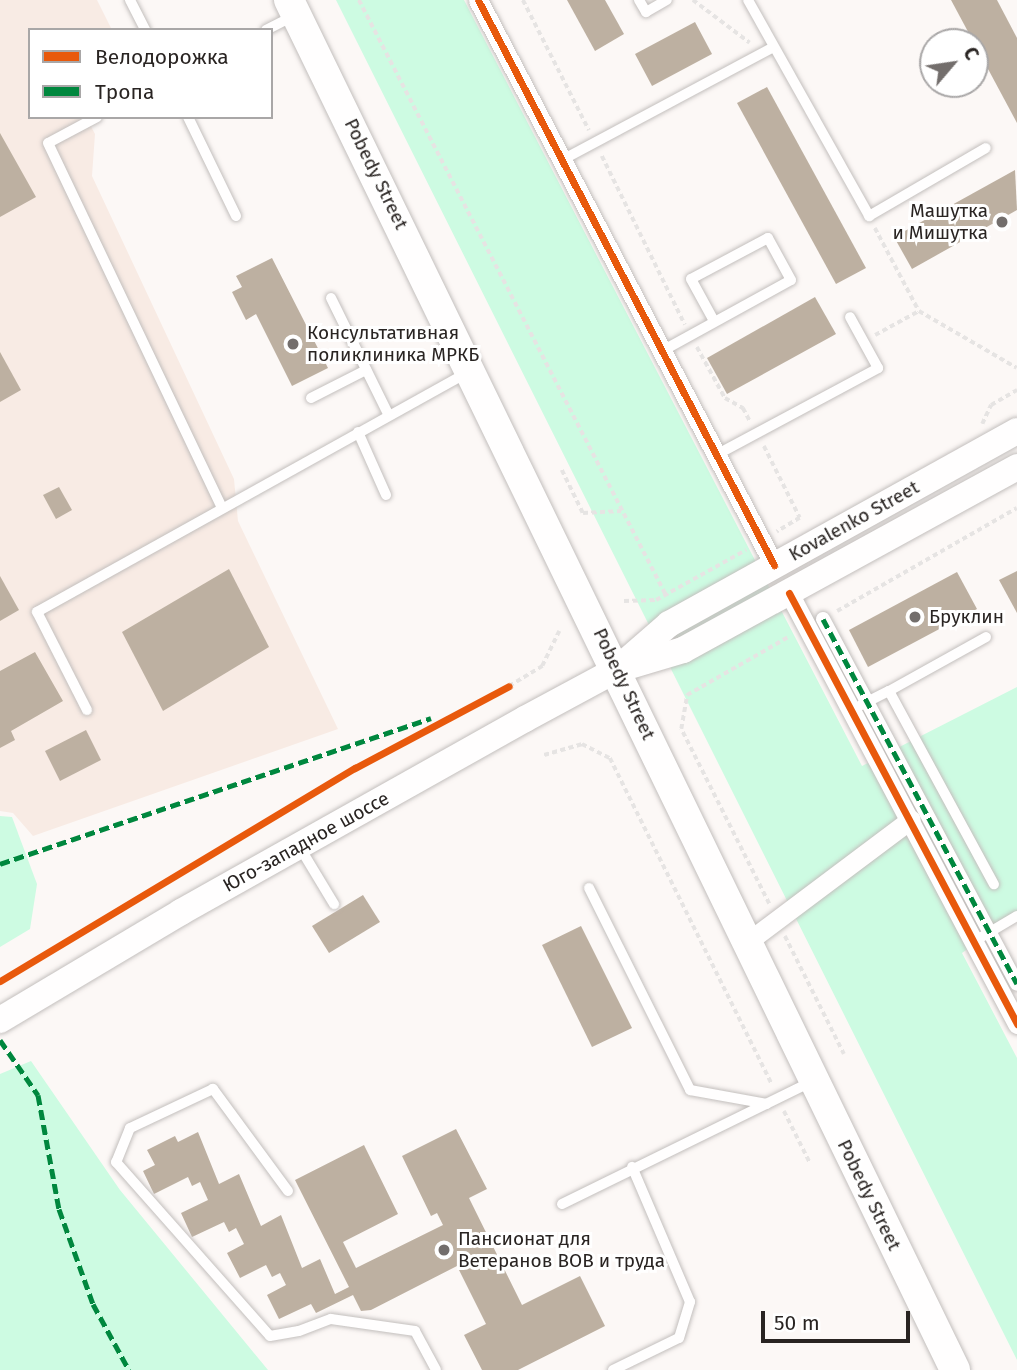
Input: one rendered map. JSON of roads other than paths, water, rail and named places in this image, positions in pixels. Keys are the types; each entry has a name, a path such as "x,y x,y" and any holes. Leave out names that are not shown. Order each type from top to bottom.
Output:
{"main road":[{"name":"Pobedy Street","path":"293,7 472,370 746,943 955,1370"},
{"name":"Kovalenko Street","path":"616,670 669,624 1017,431"},
{"name":"Kovalenko Street","path":"616,670 683,650 1017,467"},
{"path":"774,565 789,593"},
{"name":"Юго-западное шоссе","path":"0,1020 299,846 616,670"}],"street":[{"path":"478,0 774,565"},
{"path":"789,593 815,623 860,706 991,931 1017,984"},
{"path":"860,706 911,819 1017,1024"},
{"path":"746,943 911,819"}],"lane":[{"path":"130,0 144,28"},
{"path":"639,0 646,12 667,0"},
{"path":"748,0 869,216 986,148"},
{"path":"268,28 293,7"},
{"path":"562,160 774,47"},
{"path":"93,119 48,143 222,507"},
{"path":"189,119 236,216"},
{"path":"662,351 791,280 768,238 691,279 714,321"},
{"path":"331,298 389,416"},
{"path":"716,455 878,368 850,317"},
{"path":"311,398 366,370"},
{"path":"88,710 37,612 472,370"},
{"path":"358,432 386,495"},
{"path":"860,706 986,637"},
{"path":"889,691 994,884"},
{"path":"299,846 334,904"},
{"path":"589,888 690,1090 767,1104"},
{"path":"973,942 1017,916"},
{"path":"562,1204 632,1167 813,1081"},
{"path":"288,1191 213,1089 130,1128 116,1161 270,1336 299,1331 331,1319 415,1331 436,1370"},
{"path":"612,1370 679,1339 690,1302 632,1167"}],"place":[{"name":"Машутка и Мишутка","path":"1002,222"},
{"name":"Консультативная поликлиника МРКБ","path":"293,344"},
{"name":"Бруклин","path":"915,617"},
{"name":"Пансионат для Ветеранов ВОВ и труда","path":"444,1250"}]}
